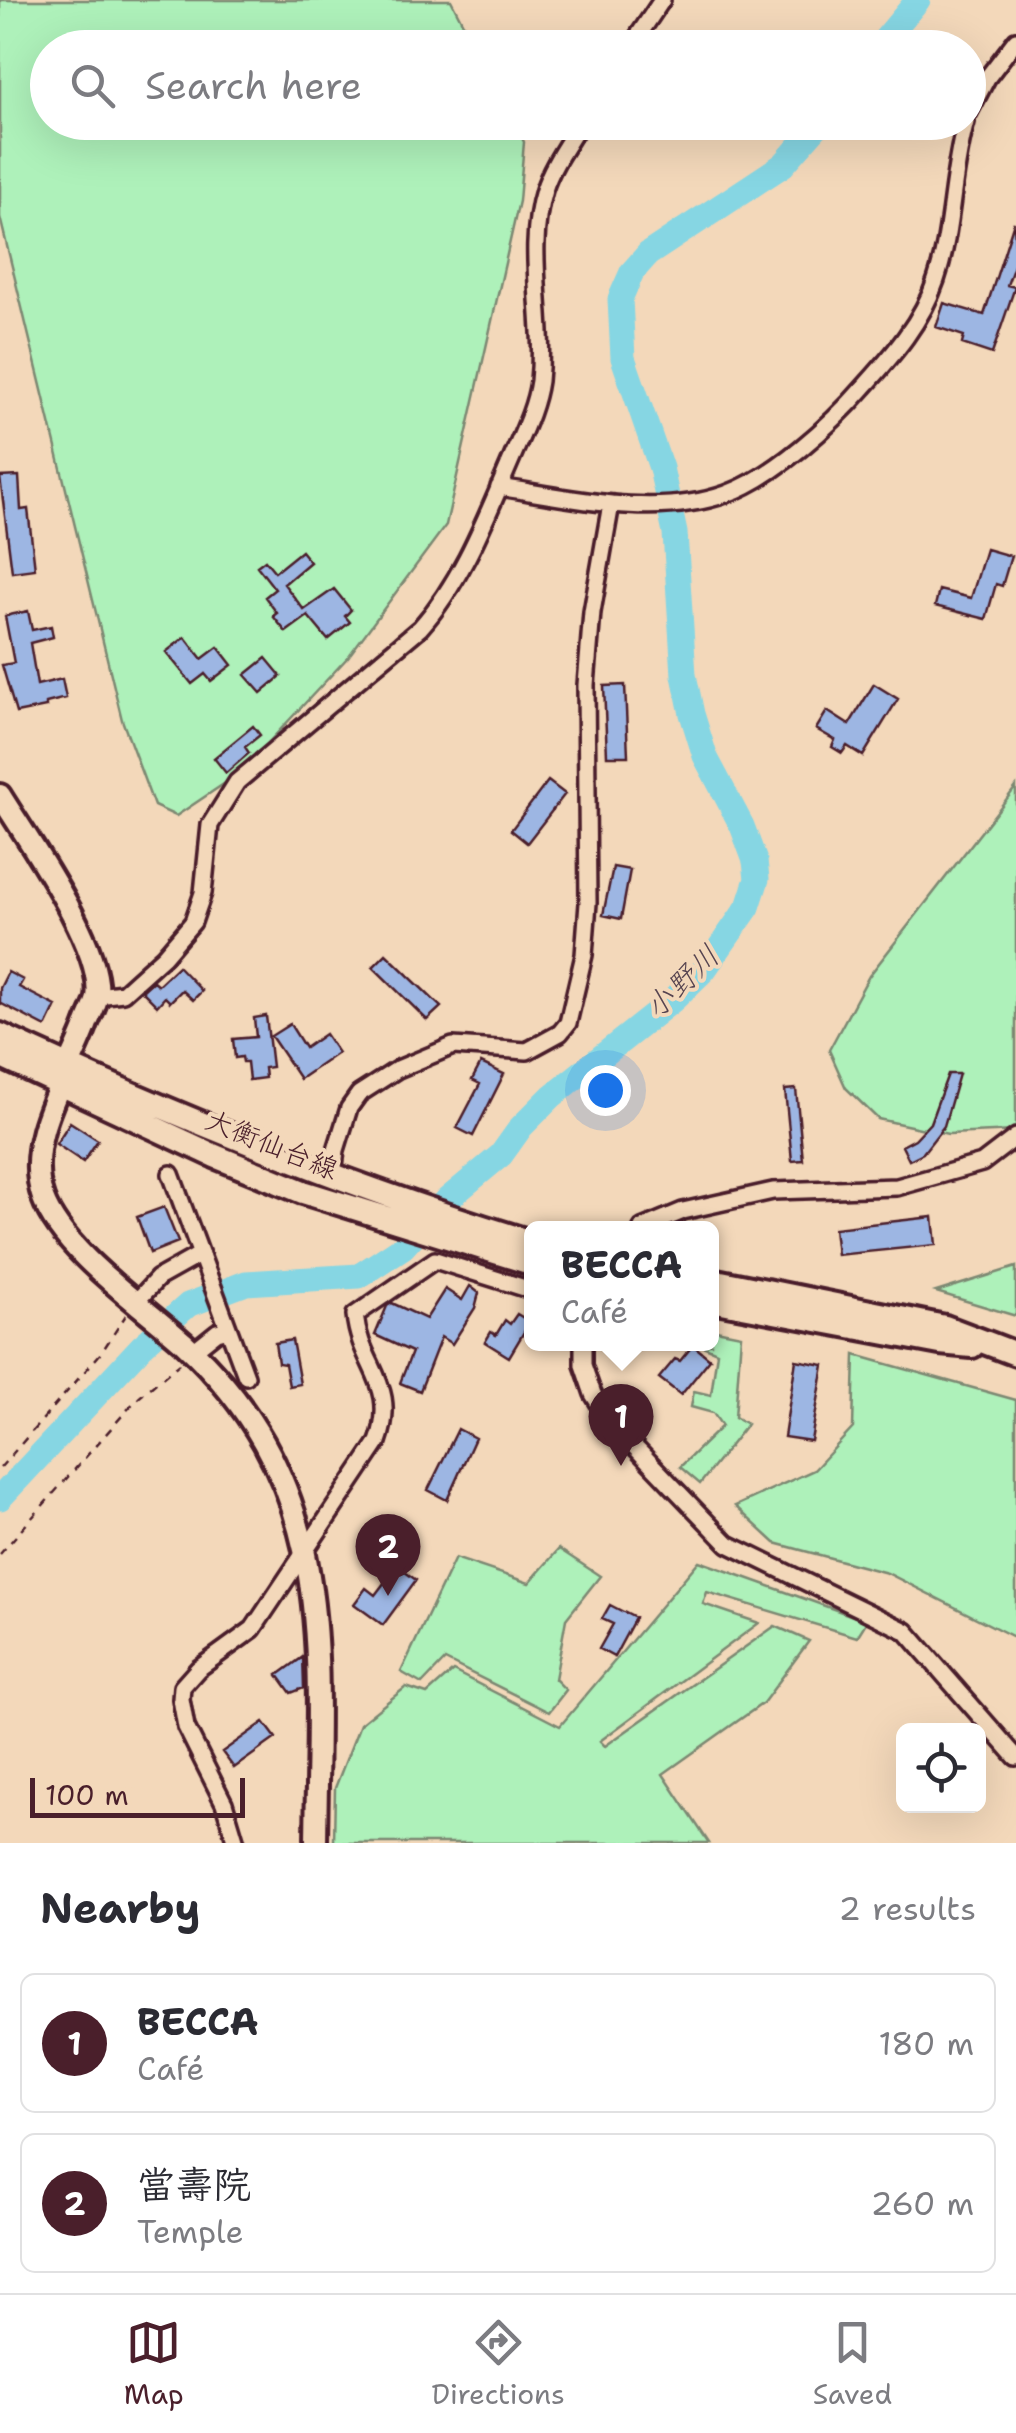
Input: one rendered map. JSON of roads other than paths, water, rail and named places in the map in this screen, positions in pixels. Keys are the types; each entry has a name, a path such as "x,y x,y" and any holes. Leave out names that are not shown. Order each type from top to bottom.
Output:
{"main road":[{"name":"大衡仙台線","path":"0,1035 67,1076 216,1156 304,1192 388,1208 524,1260"},
{"name":"大衡仙台線","path":"0,1056 67,1076 333,1175 388,1208"},
{"name":"大衡仙台線","path":"441,1226 524,1241"},
{"path":"719,1282 945,1327 1006,1351"},
{"path":"719,1302 940,1343 1006,1351"}],"street":[{"path":"642,30 662,0"},
{"path":"986,82 1016,40"},
{"path":"97,996 123,993 182,936 198,914 210,825 226,795 251,768 427,620 464,562 534,406 540,349 535,244 551,173 570,140"},
{"path":"499,488 610,504 689,502 727,494 794,453 836,420 907,335 938,276 963,140"},
{"path":"333,1175 349,1108 372,1086 453,1046 527,1052 568,1024 584,955 588,903 586,684 592,612 610,504"},
{"path":"0,795 61,895 90,952 97,996 40,1136 36,1165 42,1195 52,1220 74,1245 216,1374 247,1412 289,1493 305,1548 319,1655 316,1843"},
{"path":"658,1221 683,1210 772,1191 898,1187 982,1163 1016,1137"},
{"path":"170,1174 246,1376"},
{"path":"140,1306 158,1278 202,1260"},
{"path":"236,1843 224,1803 186,1726 180,1699 182,1687 198,1669 253,1628 365,1463 384,1424 385,1398 357,1335 355,1315 435,1260 524,1288"},
{"path":"188,1348 218,1332 225,1322"},
{"path":"583,1351 583,1365 593,1394 609,1420 728,1544 906,1631 1016,1757"}],"waterway":[{"name":"小野川","path":"893,30 918,0"},
{"name":"小野川","path":"0,1498 142,1346 188,1305 246,1283 359,1276 403,1247 442,1204 501,1155 521,1127 552,1096 673,1000 704,970 748,907 757,879 755,861 742,826 705,756 692,714 684,675 675,533 661,468 623,358 620,299 632,272 648,254 783,165 805,140"}],"place":[{"name":"BECCA","path":"621,1466"},
{"name":"當壽院","path":"388,1596"}]}
